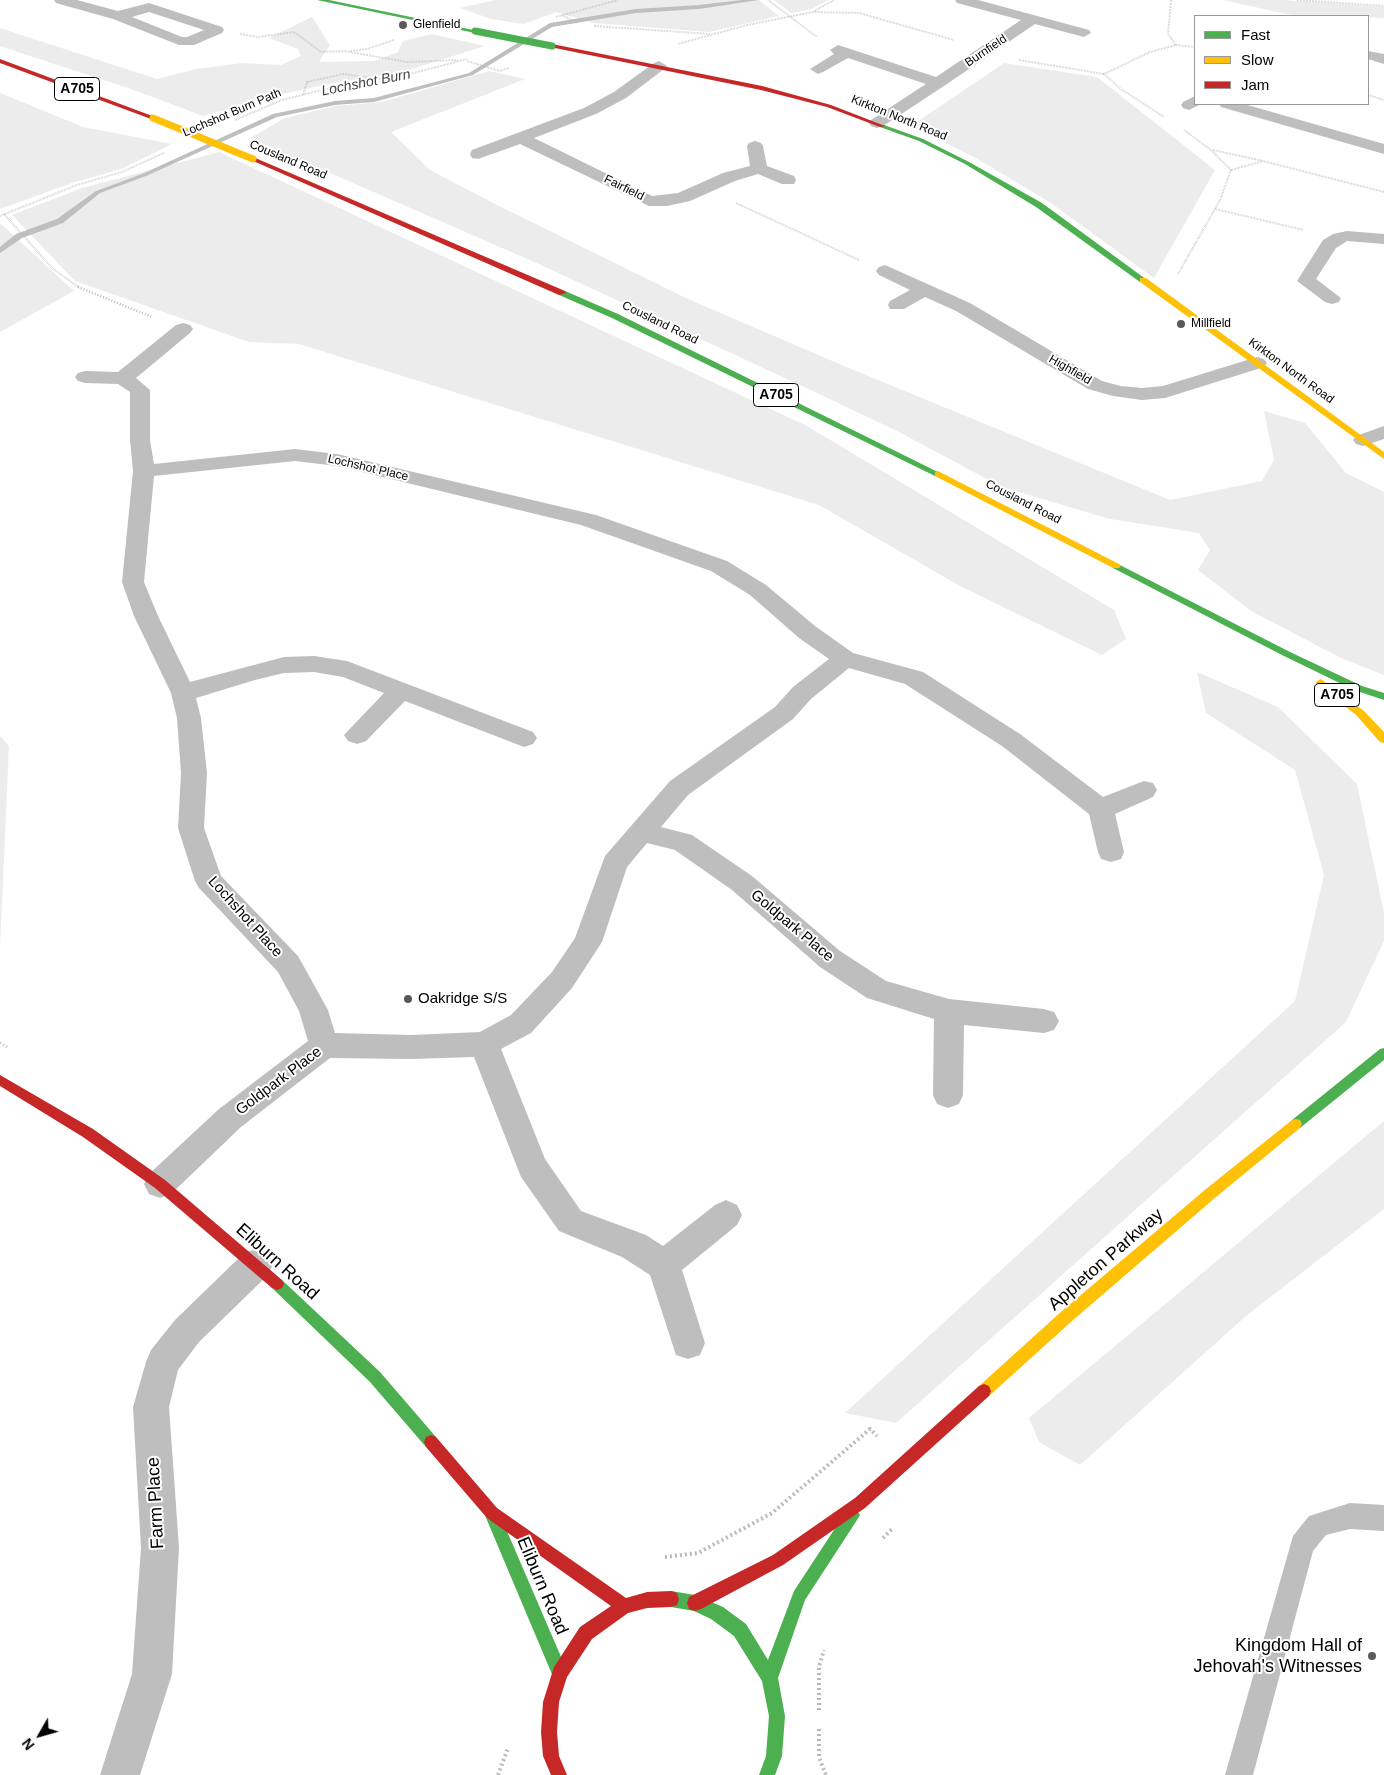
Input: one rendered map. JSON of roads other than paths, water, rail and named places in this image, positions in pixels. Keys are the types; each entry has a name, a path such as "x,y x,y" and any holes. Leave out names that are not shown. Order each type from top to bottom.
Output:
{"main road":[{"name":"Kirkton North Road","path":"320,0 659,66 781,93 829,106 922,140 967,163 1038,205 1169,298 1384,456"},
{"name":"Cousland Road","path":"0,62 153,118 253,159 623,320 869,439 1286,654 1358,688 1384,697"},
{"name":"Cousland Road","path":"1286,654 1360,713 1384,739"},
{"name":"Appleton Parkway","path":"695,1603 778,1560 860,1503 903,1462 1067,1316 1211,1193 1384,1053"},
{"name":"Eliburn Road","path":"0,1080 88,1133 160,1184 256,1264 375,1377 492,1513 624,1606"},
{"name":"Appleton Parkway","path":"770,1678 799,1596 860,1503"},
{"name":"Eliburn Road","path":"492,1513 560,1673"},
{"name":"Appleton Parkway","path":"559,1775 551,1756 551,1702 560,1673 586,1633 624,1606 647,1600 671,1599 695,1603 717,1613 740,1630 770,1678 777,1716 774,1769"},
{"name":"Appleton Parkway","path":"545,1769 551,1756"}],"street":[{"path":"61,0 118,16 179,41 189,42 218,30 149,7 118,16"},
{"name":"Burnfield","path":"962,0 1084,33"},
{"name":"Burnfield","path":"877,123 1033,19"},
{"path":"818,69 842,51 939,83"},
{"path":"1369,54 1384,59"},
{"path":"478,154 590,111 620,95 659,66"},
{"path":"1230,105 1384,149"},
{"name":"Fairfield","path":"521,138 650,201 676,199 701,188 759,169"},
{"path":"755,146 759,169 788,180"},
{"path":"1332,298 1306,281 1329,244 1347,236 1384,239"},
{"name":"Highfield","path":"885,271 977,315 1094,385 1120,392 1142,394 1165,392 1213,379 1257,363"},
{"path":"897,305 925,289"},
{"path":"85,377 123,378 183,329"},
{"name":"Lochshot Place","path":"123,378 140,390 140,440 144,471 133,582 146,616 183,693 189,718 194,773 191,828 209,881 288,964 313,1010 324,1045"},
{"path":"1363,440 1384,432"},
{"name":"Lochshot Place","path":"144,471 295,455 337,460 588,520 719,566 758,590 807,632 845,660"},
{"path":"588,520 602,504"},
{"path":"845,660 914,678 1011,740 1101,809 1111,852"},
{"name":"Goldpark Place","path":"160,1184 230,1118 324,1045 370,1044 410,1047 484,1044 521,1024 562,980 588,942 615,863 679,788 784,713 802,693 845,660"},
{"path":"183,693 252,672 284,665 314,664 346,669 524,738"},
{"path":"357,735 400,691"},
{"path":"1101,809 1144,790"},
{"name":"Goldpark Place","path":"641,832 683,842 742,884 830,959 877,990 950,1011 1044,1021"},
{"path":"948,1095 950,1011"},
{"path":"484,1044 532,1167 570,1221 634,1246 664,1265 688,1343"},
{"path":"664,1265 726,1215"},
{"name":"Farm Place","path":"120,1775 152,1674 160,1548 151,1407 163,1362 186,1332 256,1264"}],"lane":[{"path":"1239,1775 1302,1545 1318,1525 1350,1516 1384,1518"}],"waterway":[{"name":"Lochshot Burn","path":"0,251 19,236 60,221 98,192 144,175 275,115 335,103 374,100 471,74 550,25 636,11 699,7 756,0"}],"place":[{"name":"Glenfield","path":"403,25"},
{"name":"Millfield","path":"1181,324"},
{"name":"Oakridge S/S","path":"408,999"},
{"name":"Kingdom Hall of Jehovah's Witnesses","path":"1372,1656"}]}
